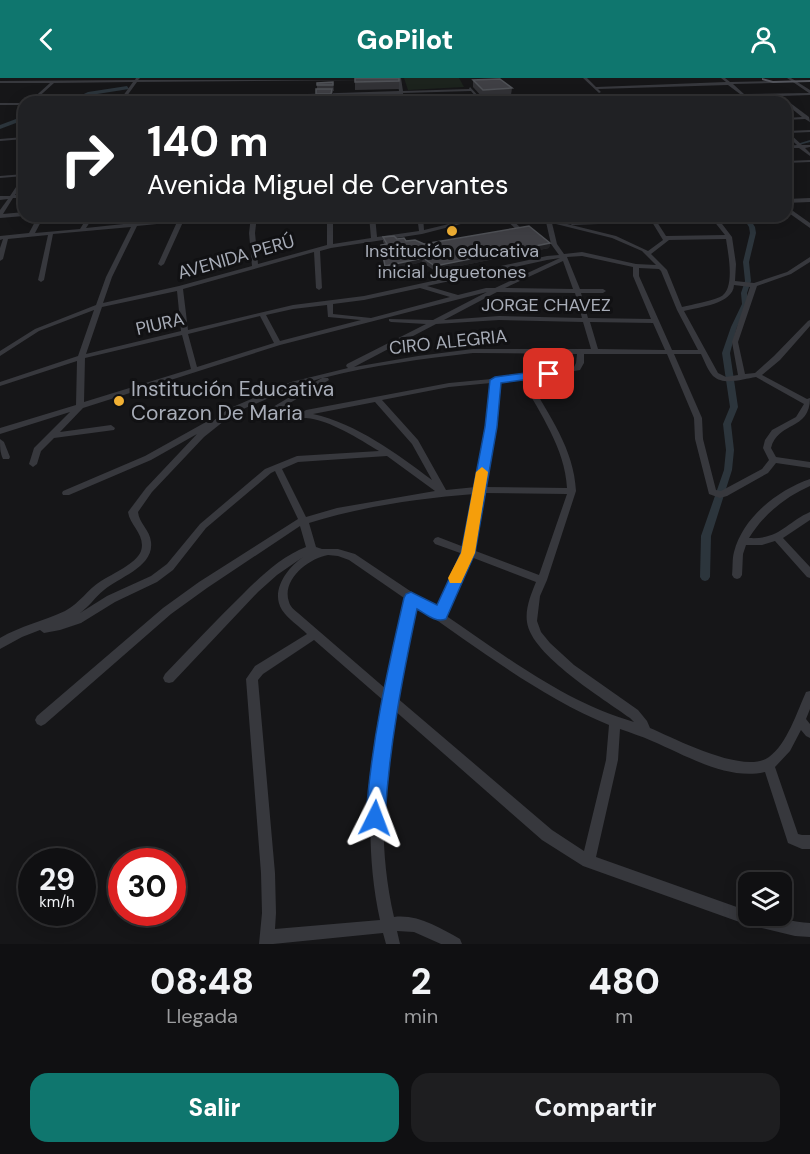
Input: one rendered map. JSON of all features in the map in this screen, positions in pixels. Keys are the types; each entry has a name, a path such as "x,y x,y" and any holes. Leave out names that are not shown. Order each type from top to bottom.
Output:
{"main road":[{"path":"765,80 810,81"}],"street":[{"path":"0,82 5,78"},
{"path":"464,78 494,78"},
{"path":"464,78 477,96"},
{"path":"585,78 603,96"},
{"path":"658,78 676,96"},
{"path":"723,78 743,95"},
{"path":"789,78 810,93"},
{"path":"0,82 207,79 376,80"},
{"path":"198,96 207,79"},
{"path":"234,96 240,79"},
{"path":"271,96 273,79"},
{"path":"335,79 335,95"},
{"path":"392,79 399,79 401,96"},
{"path":"38,96 54,80"},
{"path":"125,96 137,80"},
{"path":"595,88 730,85 765,80 780,96"},
{"path":"162,96 170,81"},
{"path":"322,96 472,90"},
{"path":"709,96 810,93"},
{"path":"0,104 18,104"},
{"path":"792,106 809,119"},
{"path":"792,119 809,119"},
{"path":"792,132 810,131"},
{"path":"0,140 18,138"},
{"path":"792,138 810,155"},
{"path":"792,147 810,146"},
{"path":"792,162 810,161"},
{"path":"0,177 18,177"},
{"path":"0,215 18,186"},
{"path":"0,198 18,197"},
{"path":"792,201 810,200"},
{"path":"792,212 810,226"},
{"path":"0,215 18,214"},
{"path":"32,234 38,222"},
{"path":"82,230 87,222"},
{"path":"33,464 38,450 80,406 81,357 110,277 137,222"},
{"path":"0,259 3,238 166,222"},
{"path":"161,264 180,222"},
{"path":"253,222 255,268"},
{"path":"330,222 330,246"},
{"path":"372,222 374,240"},
{"path":"421,222 422,232"},
{"name":"AVENIDA PERÚ","path":"0,354 36,330 99,306 180,288 330,246 422,232 464,222"},
{"path":"511,222 520,230"},
{"path":"549,222 554,244 564,257 577,290 595,352"},
{"path":"557,222 633,243 662,267 680,310 715,374 729,379 758,375 810,322"},
{"path":"561,224 591,222"},
{"path":"655,222 666,242 640,266 636,276 698,418 699,439 712,492 724,494 765,471 774,460"},
{"path":"680,310 724,298 729,295 734,284 729,237 718,222"},
{"path":"41,280 51,233"},
{"path":"665,238 729,237"},
{"path":"317,250 319,288"},
{"path":"581,352 577,368 524,378 449,385 303,414 272,417 267,416 266,412 564,257 582,254 640,266 662,267"},
{"name":"PIURA","path":"0,384 81,357 262,314 422,287 564,257"},
{"path":"734,284 753,285 789,273 810,259"},
{"path":"742,378 735,342 753,285"},
{"path":"422,287 472,303"},
{"path":"180,288 184,334 195,371"},
{"path":"0,430 278,344 476,293 500,289 603,291"},
{"name":"JORGE CHAVEZ","path":"330,303 331,317 437,322 499,318 655,321"},
{"path":"262,314 278,344"},
{"name":"CIRO ALEGRIA","path":"341,371 473,351 703,352"},
{"path":"66,493 148,458 231,411 294,384 341,371"},
{"path":"758,375 809,401 799,418 775,432 767,448 774,460 810,465"},
{"path":"524,378 569,462 572,479 572,491 532,610 532,621 536,634 570,668 634,714 645,731"},
{"path":"440,615 468,553 491,427 495,380"},
{"path":"377,399 416,442 443,493"},
{"path":"0,644 77,610 100,587 137,563 146,552 148,543 142,529 134,519 137,507 178,457 231,411"},
{"path":"303,414 339,426 391,453 443,493"},
{"path":"53,435 111,428"},
{"path":"0,442 6,457"},
{"path":"36,628 60,626 77,620 111,599 154,579 170,567 194,535 224,507 260,476 277,467 304,458 391,453"},
{"path":"277,467 317,551"},
{"path":"737,576 739,550 760,516 772,505 810,482"},
{"path":"41,720 176,604 303,520 337,511 443,493 479,490 572,491"},
{"path":"743,541 759,543 777,538 810,515"},
{"path":"777,538 810,574"},
{"path":"438,541 542,580"},
{"path":"317,551 294,571 284,591 283,601 287,609 547,835 588,861 745,916 795,929 810,930"},
{"path":"169,678 263,583 298,555 317,551 342,553 352,557 533,680 615,722 645,731 717,762 762,768 780,756 810,696"},
{"path":"393,944 388,926 375,836 379,765 411,598"},
{"path":"315,634 268,665 252,679 268,873 267,941 388,926 396,923 412,924 455,944"},
{"path":"799,720 810,732"},
{"path":"588,861 605,797 612,760 615,722"},
{"path":"768,764 793,838 802,842 810,842"}],"shaded area":[{"path":"404,78 459,78 464,87 408,90"}],"building":[{"path":"355,78 399,78 399,81 355,82"},
{"path":"500,79 512,88 483,90 473,80"},
{"path":"333,82 333,85 317,85 317,83"},
{"path":"316,89 332,89 331,94 316,94"},
{"path":"529,226 550,243 435,266 423,258 385,266 381,245 387,244 383,237 394,236 397,239 415,240 424,244"}],"waterway":[{"path":"150,80 156,78"},
{"path":"83,96 127,88"},
{"path":"0,127 18,120"},
{"path":"799,144 810,141"},
{"path":"705,577 706,536 728,470 730,450 727,424 734,407 726,353 734,327 745,304 744,293 748,281 746,262 753,233 749,222"}],"slow traffic":[{"path":"456,578 468,553 482,472"}],"place":[{"name":"Institución educativa inicial Juguetones","path":"452,231"},
{"name":"Institución Educativa Corazon De Maria","path":"119,401"}],"route":[{"path":"375,818 379,765 392,685 411,598 440,615 468,553 491,427 495,380 549,374"}]}
